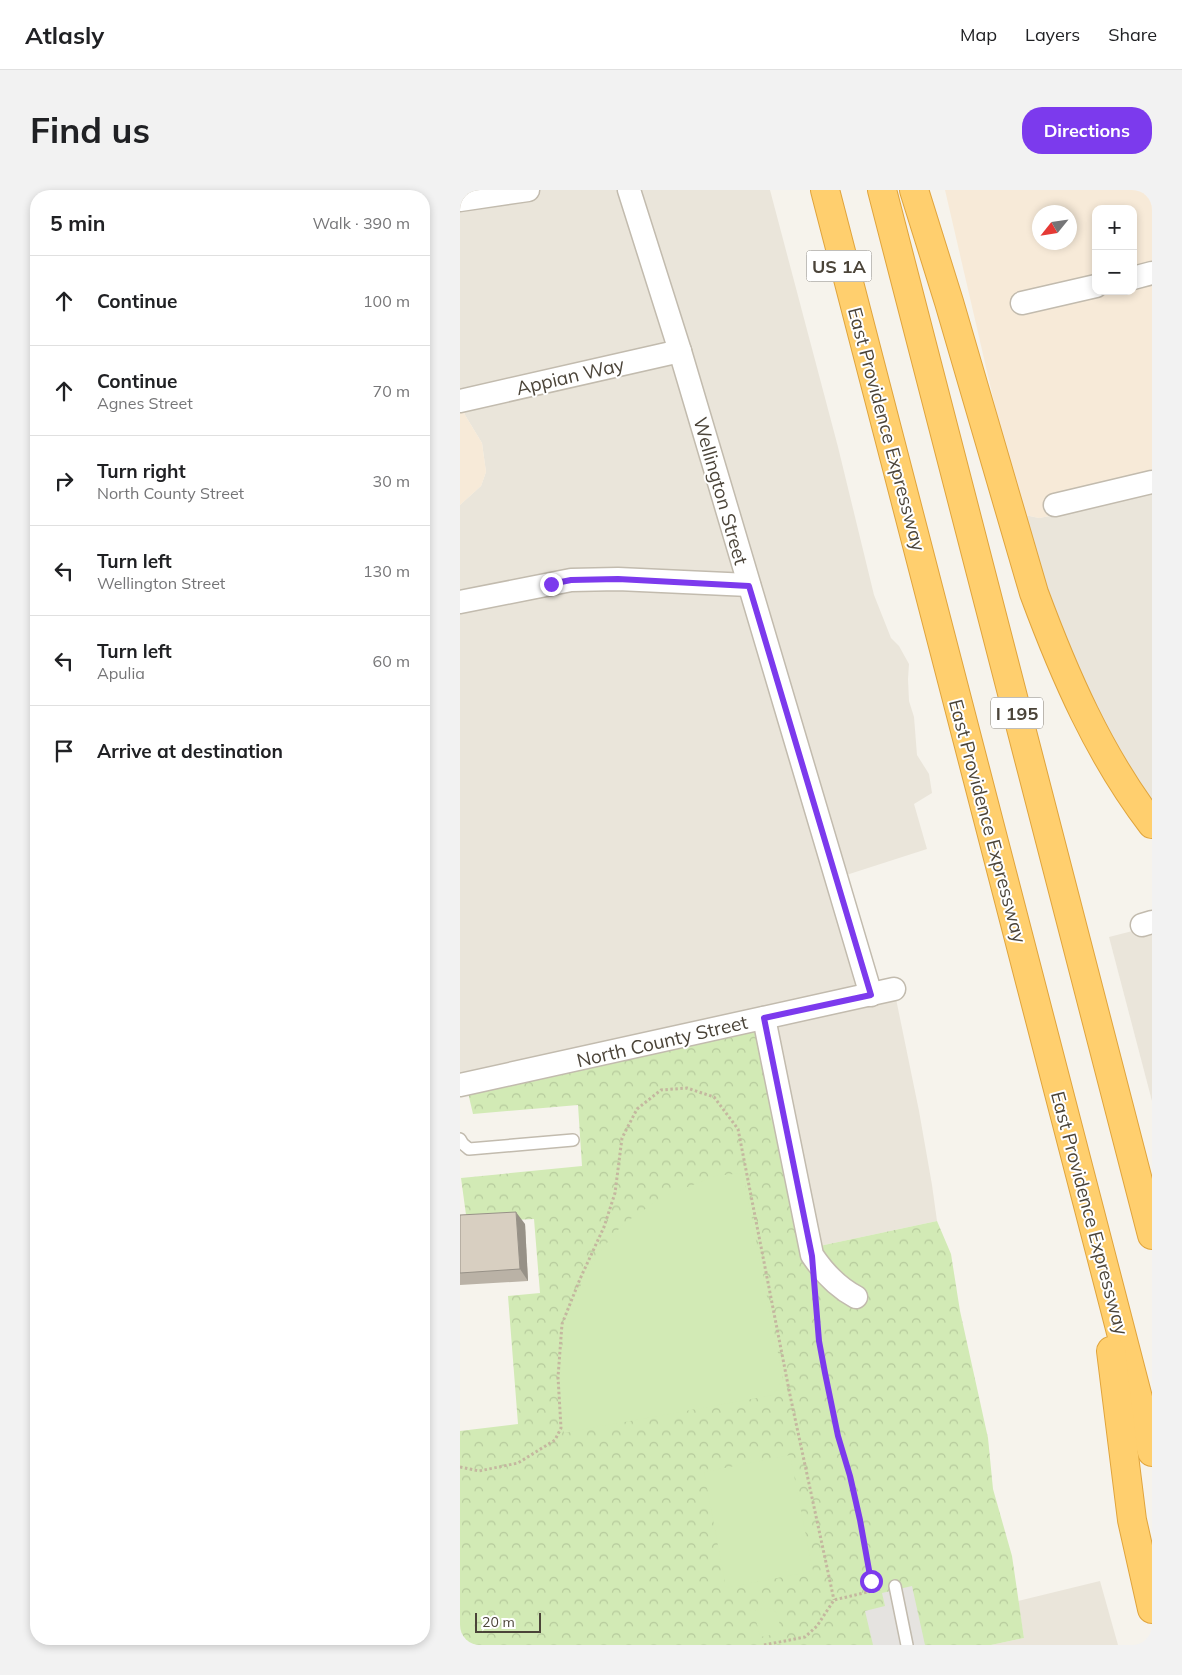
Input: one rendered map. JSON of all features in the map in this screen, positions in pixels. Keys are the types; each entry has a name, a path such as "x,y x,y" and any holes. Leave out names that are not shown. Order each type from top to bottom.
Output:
{"highway":[{"name":"US 1A","path":"814,190 864,341"},
{"name":"East Providence Expressway","path":"825,190 1152,1452"},
{"name":"I 195","path":"882,190 1152,1235"},
{"path":"914,190 949,302 1034,593 1052,640 1090,725 1117,773 1152,824"},
{"path":"1097,1241 1132,1520 1152,1609"}],"street":[{"path":"460,200 528,190"},
{"name":"Wellington Street","path":"630,190 680,351 871,995"},
{"path":"1137,277 1152,273"},
{"path":"1022,303 1092,287"},
{"name":"Appian Way","path":"460,401 680,351"},
{"path":"1055,505 1152,482"},
{"path":"467,600 571,580 618,579 749,586"},
{"name":"North County Street","path":"460,1085 894,989"},
{"path":"764,1018 812,1256 822,1272 843,1290 856,1297"}],"lane":[{"path":"460,1139 469,1148 573,1140"},
{"path":"895,1586 907,1645"}],"path":[{"path":"460,1467 479,1471 518,1463 555,1440 562,1428 558,1377 562,1324 604,1227 615,1193 622,1138 637,1109 661,1090 687,1088 714,1097 738,1129 790,1395 834,1600"},
{"path":"812,1256 819,1341 838,1436 860,1520 872,1591"},
{"path":"764,1645 805,1637 816,1626 834,1600 895,1586"}],"shaded area":[{"path":"460,190 770,190 838,447 874,595 891,638 899,646 909,664 909,701 914,717 917,755 929,774 932,793 914,804 927,849 837,878 871,994 894,989 919,1111 937,1221 810,1248 772,1019 460,1087 460,505 481,486 486,472 482,443 460,403"},
{"path":"945,190 1152,190 1152,484 1059,506 1050,516 1039,518 1020,514"},
{"path":"460,403 482,443 486,472 481,486 460,505"},
{"path":"1152,484 1152,812 1080,689 1020,514 1039,518 1050,516 1059,506"},
{"path":"1152,926 1152,1101 1109,937"},
{"path":"1100,1581 1118,1645 991,1645 1024,1638 1018,1601"},
{"path":"912,1586 925,1645 873,1645 865,1611 885,1606 882,1593"}],"green space":[{"path":"767,1018 810,1248 937,1221 951,1254 960,1311 988,1438 993,1489 1012,1556 1024,1638 991,1645 460,1645 460,1431 518,1424 508,1296 540,1293 534,1219 467,1222 461,1178 582,1166 578,1105 473,1114 466,1084"},
{"path":"743,1173 783,1379 773,1395 564,1433 559,1393 565,1315 597,1255 623,1224 663,1197 715,1176"},
{"path":"790,1455 813,1571 726,1588 704,1472"},
{"path":"764,1608 773,1609 779,1618 779,1629 771,1635 760,1637 754,1611"}],"building":[{"path":"516,1212 520,1269 460,1273 460,1215"}],"route":[{"path":"551,584 571,580 618,579 749,586 871,995 764,1018 812,1256 819,1341 825,1373 838,1436 860,1520 871,1581"}]}
